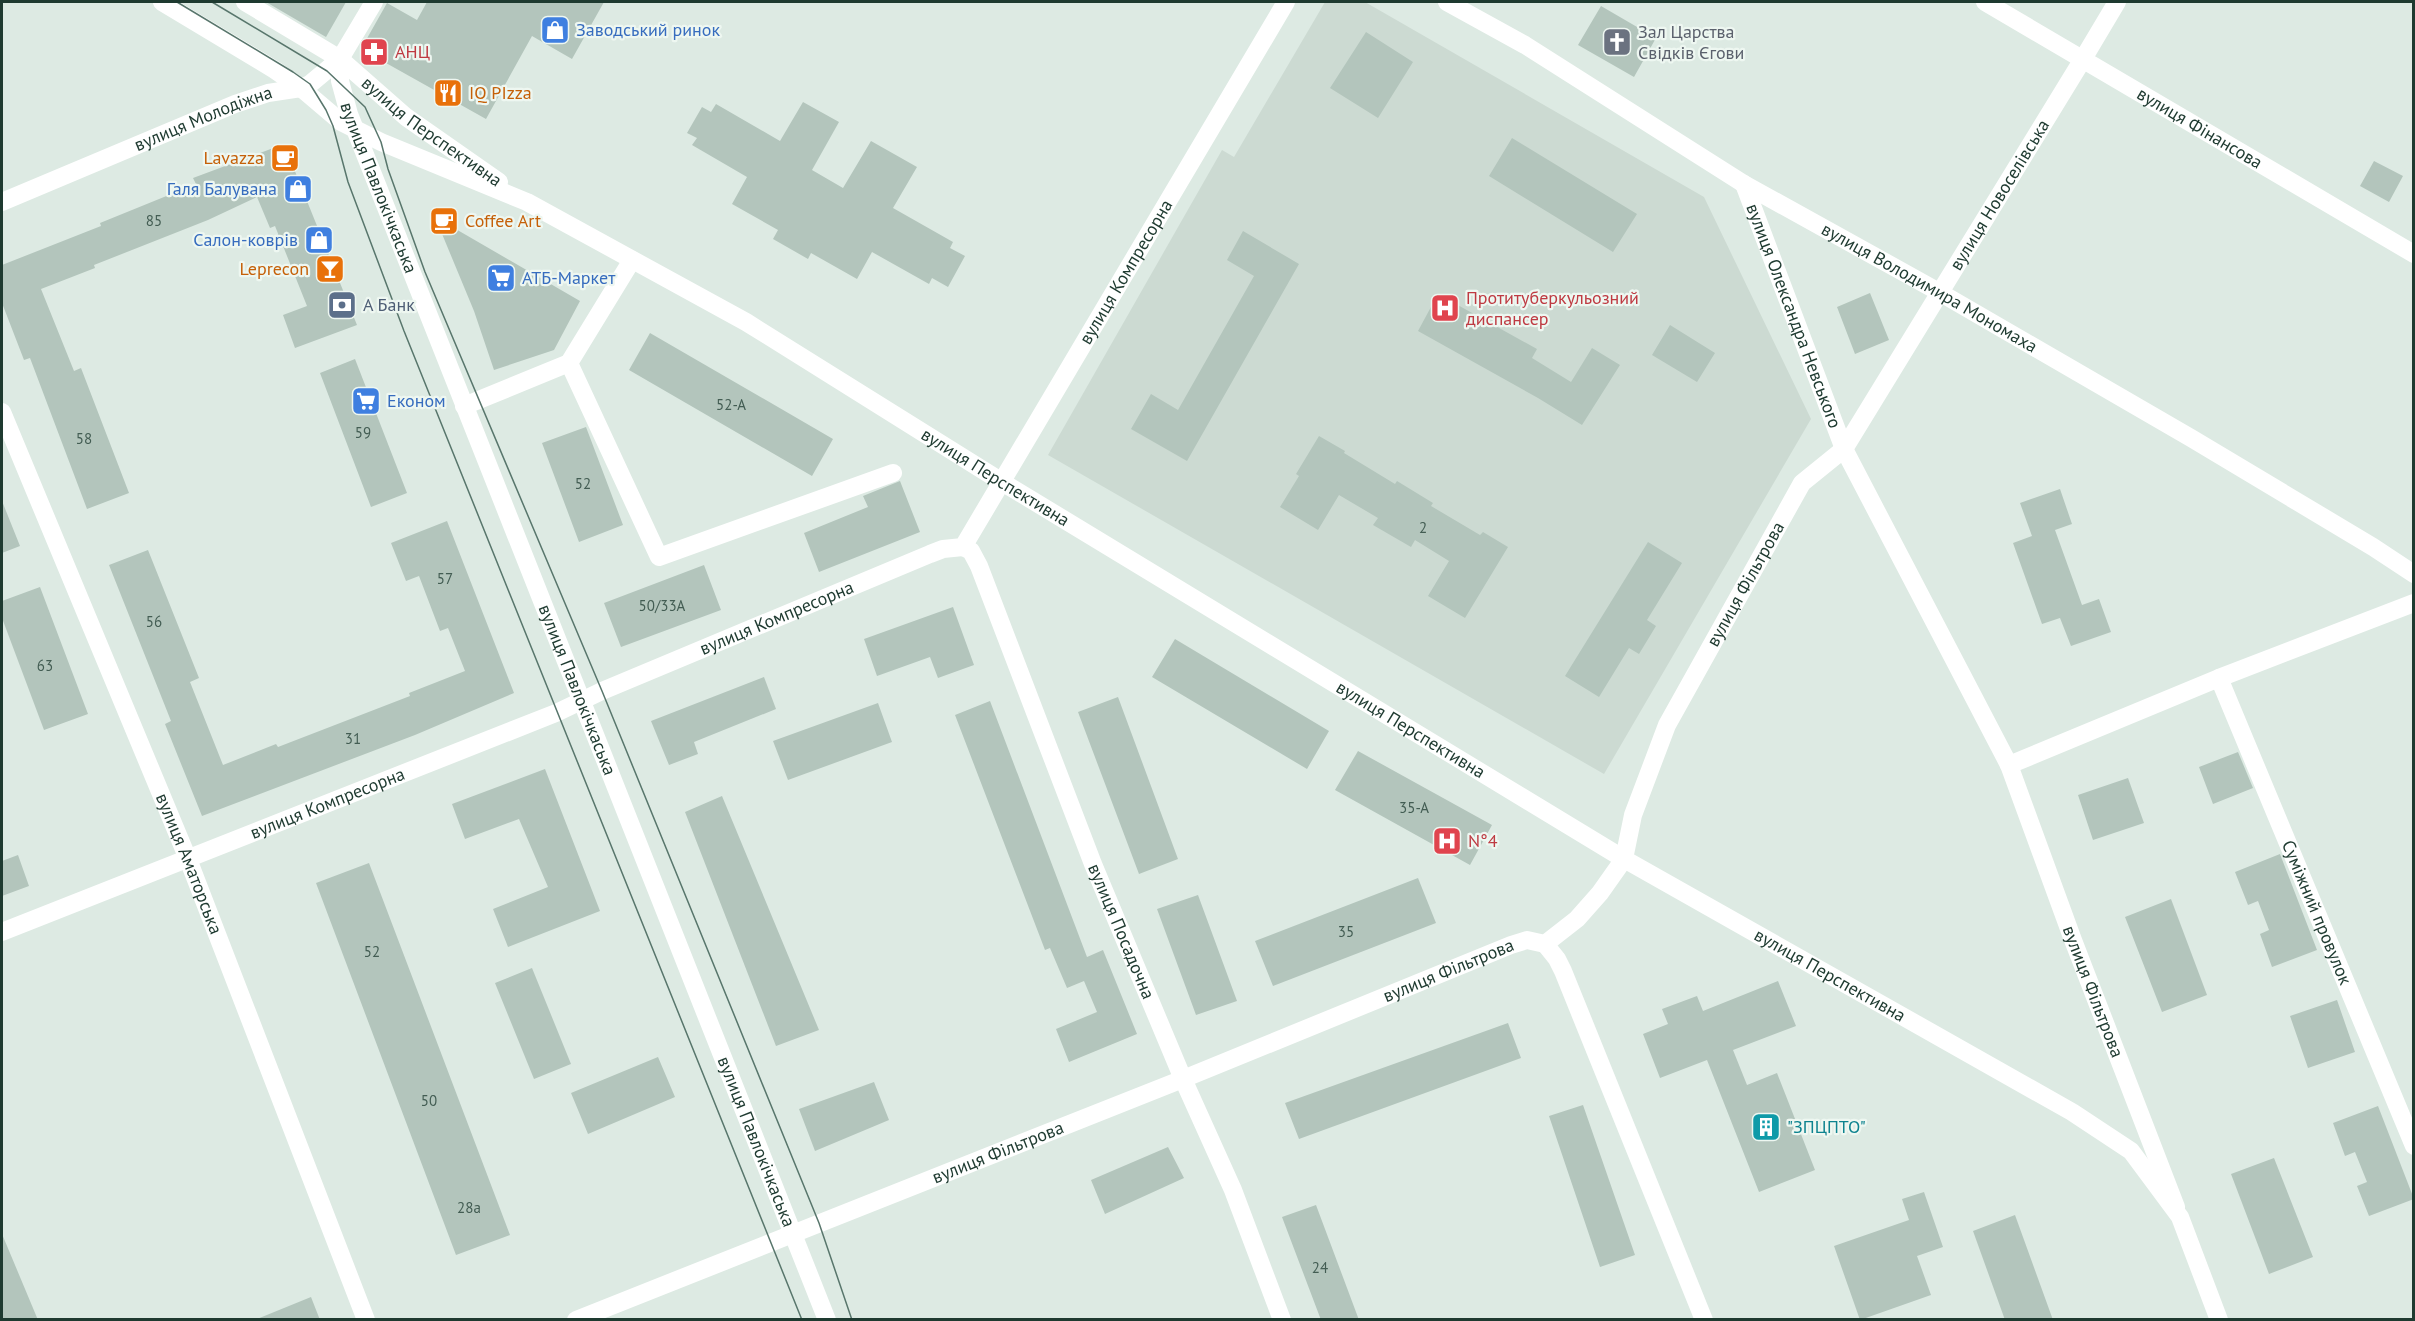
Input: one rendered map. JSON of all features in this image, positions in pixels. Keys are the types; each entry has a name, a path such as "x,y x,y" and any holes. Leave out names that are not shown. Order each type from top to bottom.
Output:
{"street":[{"name":"вулиця Перспективна","path":"162,2 275,70 301,88 341,122 357,131 528,202"},
{"name":"вулиця Перспективна","path":"245,2 340,59 406,117 528,202 746,322 1002,482 1624,859 2072,1112 2131,1151 2180,1218 2219,1320"},
{"name":"вулиця Молодіжна","path":"2,202 235,104 268,93 301,88 310,84 340,59 374,2"},
{"name":"вулиця Компресорна","path":"2,932 582,702 602,691 930,554 943,549 963,547 1286,2"},
{"name":"вулиця Володимира Мономаха","path":"1446,2 1525,45 1744,184 1939,292 2191,438 2414,574"},
{"name":"вулиця Фінансова","path":"1985,2 2414,254"},
{"name":"вулиця Новоселівська","path":"1844,448 2117,2"},
{"name":"вулиця Павлокічкаська","path":"340,59 340,81 349,114 387,213 827,1320"},
{"name":"вулиця Олександра Невського","path":"1744,184 1844,448"},
{"path":"464,406 569,363 632,260"},
{"path":"569,363 659,557 893,473"},
{"name":"вулиця Аматорська","path":"2,412 188,859 366,1320"},
{"name":"вулиця Фільтрова","path":"576,1320 1183,1080 1511,945 1527,940 1545,944 1577,919 1606,885 1624,859 1633,815 1667,726 1802,483 1844,448 2009,765 2073,940 2180,1218"},
{"name":"вулиця Посадочна","path":"963,547 971,551 979,566 1093,864 1183,1080 1233,1190 1282,1320"},
{"path":"2009,765 2219,678 2414,603"},
{"name":"Суміжний провулок","path":"2219,678 2414,1146"},
{"path":"1545,944 1557,959 1563,972 1704,1320"}],"shaded area":[{"name":"Протитуберкульозний диспансер","path":"1325,2 1365,2 1704,197 1811,419 1604,774 1048,455 1222,150 1234,157"}],"building":[{"path":"266,2 346,2 326,37"},
{"path":"427,2 604,2 572,59 532,36 486,119 361,49 387,3 417,20"},
{"name":"Зал Царства Свідків Єгови","path":"1601,6 1656,38 1634,77 1578,45"},
{"path":"1366,32 1413,62 1378,118 1330,88"},
{"path":"803,102 839,122 812,170 843,188 871,141 917,167 893,208 953,242 950,248 965,256 948,287 932,278 929,284 872,252 857,279 811,253 808,259 773,239 778,230 732,204 747,177 692,145 697,138 687,133 702,107 711,112 716,104 780,141"},
{"path":"1512,138 1637,214 1613,252 1489,176"},
{"path":"284,144 357,325 295,348 283,315 307,306 275,226 270,228 257,197 208,220 94,265 95,268 41,289 74,371 81,368 129,493 87,509 30,358 24,360 2,303 2,265 101,226 100,223 196,184 193,178"},
{"path":"2374,161 2403,176 2389,202 2360,186"},
{"name":"АТБ-Маркет","path":"435,217 580,301 554,350 494,370 474,311"},
{"path":"1243,231 1299,264 1187,461 1131,429 1151,394 1178,410 1254,276 1227,260"},
{"path":"1870,293 1889,340 1855,354 1837,307"},
{"path":"1438,294 1537,349 1532,358 1571,382 1592,348 1620,365 1582,425 1418,331"},
{"path":"1670,325 1715,353 1697,382 1652,355"},
{"path":"650,333 833,439 812,476 629,370"},
{"path":"355,359 407,493 371,507 320,373"},
{"path":"586,427 623,525 579,542 542,443"},
{"path":"1319,436 1395,484 1397,481 1433,503 1431,506 1480,535 1483,532 1508,547 1465,618 1428,596 1449,561 1415,540 1411,547 1373,525 1378,518 1339,495 1318,530 1280,507 1299,476 1296,474"},
{"path":"900,481 920,532 819,572 804,533 868,507 863,496"},
{"path":"2060,489 2072,524 2055,530 2082,605 2099,599 2111,632 2071,646 2060,618 2042,624 2013,543 2032,536 2020,503"},
{"path":"2,501 20,546 2,553"},
{"path":"447,521 514,693 415,735 202,816 165,724 171,721 109,565 148,550 199,678 190,682 223,765 276,744 278,747 410,696 409,693 465,671 448,628 440,631 419,576 406,581 391,543"},
{"path":"1648,542 1682,563 1647,620 1656,626 1639,654 1629,648 1599,697 1565,676"},
{"path":"704,565 721,610 621,647 604,603"},
{"path":"40,587 88,714 44,730 2,618 2,601"},
{"path":"953,607 974,665 938,678 930,657 877,676 864,639"},
{"path":"1175,639 1329,731 1307,769 1152,677"},
{"path":"764,677 776,709 694,742 698,754 669,765 651,721"},
{"path":"1118,697 1178,859 1139,874 1078,712"},
{"path":"990,701 1087,957 1103,950 1137,1034 1069,1062 1056,1029 1097,1012 1084,981 1067,988 1050,948 1045,950 955,715"},
{"path":"878,703 892,742 788,780 773,741"},
{"path":"1358,751 1492,825 1470,865 1335,790"},
{"path":"2238,752 2253,788 2213,804 2199,767"},
{"path":"545,769 600,911 508,947 493,909 548,887 519,819 465,839 452,804"},
{"path":"2128,778 2144,823 2093,840 2078,795"},
{"path":"722,796 819,1030 776,1046 685,812"},
{"path":"2280,854 2317,950 2272,967 2260,934 2269,930 2258,901 2248,905 2235,872"},
{"path":"18,855 29,886 2,896 2,861"},
{"path":"369,863 510,1235 456,1255 316,883"},
{"path":"1418,878 1436,923 1273,986 1255,941"},
{"path":"1198,895 1237,1001 1196,1015 1157,909"},
{"path":"2171,899 2207,995 2162,1012 2125,917"},
{"path":"532,968 571,1064 534,1079 495,983"},
{"name":"\"ЗПЦПТО\"","path":"1778,981 1796,1026 1733,1050 1747,1085 1777,1073 1815,1170 1759,1192 1707,1060 1660,1078 1643,1034 1668,1024 1662,1009 1697,996 1703,1011"},
{"path":"2337,1000 2355,1052 2308,1068 2290,1016"},
{"path":"1508,1023 1521,1058 1299,1139 1285,1103"},
{"path":"658,1057 675,1097 588,1134 571,1093"},
{"path":"874,1082 889,1120 815,1151 799,1109"},
{"path":"1583,1105 1635,1255 1600,1267 1549,1116"},
{"path":"2378,1106 2414,1199 2369,1216 2357,1186 2367,1182 2355,1152 2345,1156 2333,1123"},
{"path":"1168,1147 1184,1178 1105,1214 1091,1180"},
{"path":"2274,1158 2313,1257 2269,1274 2231,1174"},
{"path":"1924,1192 1943,1247 1917,1256 1931,1295 1860,1320 1834,1246 1909,1220 1902,1199"},
{"path":"1316,1205 1359,1320 1321,1320 1282,1217"},
{"path":"2015,1215 2053,1320 2005,1320 1973,1231"},
{"path":"2,1234 38,1320 2,1320"},
{"path":"311,1297 320,1320 257,1320 257,1319"}],"tram line":[{"path":"177,2 310,84 326,110 333,126 348,182 404,331 802,1320"},
{"path":"212,2 327,71 365,107 381,142 388,169 425,272 602,691 819,1223 852,1320"}],"place":[{"name":"Заводський ринок","path":"555,30"},
{"name":"Зал Царства Свідків Єгови","path":"1617,42"},
{"name":"АНЦ","path":"374,52"},
{"name":"IQ PIzza","path":"448,93"},
{"name":"Lavazza","path":"285,158"},
{"name":"Галя Балувана","path":"298,189"},
{"name":"Coffee Art","path":"444,221"},
{"name":"Салон-коврів","path":"319,240"},
{"name":"Leprecon","path":"330,269"},
{"name":"АТБ-Маркет","path":"501,278"},
{"name":"А Банк","path":"342,305"},
{"name":"Протитуберкульозний диспансер","path":"1445,308"},
{"name":"Економ","path":"366,401"},
{"name":"N°4","path":"1447,841"},
{"name":"\"ЗПЦПТО\"","path":"1766,1127"}]}
